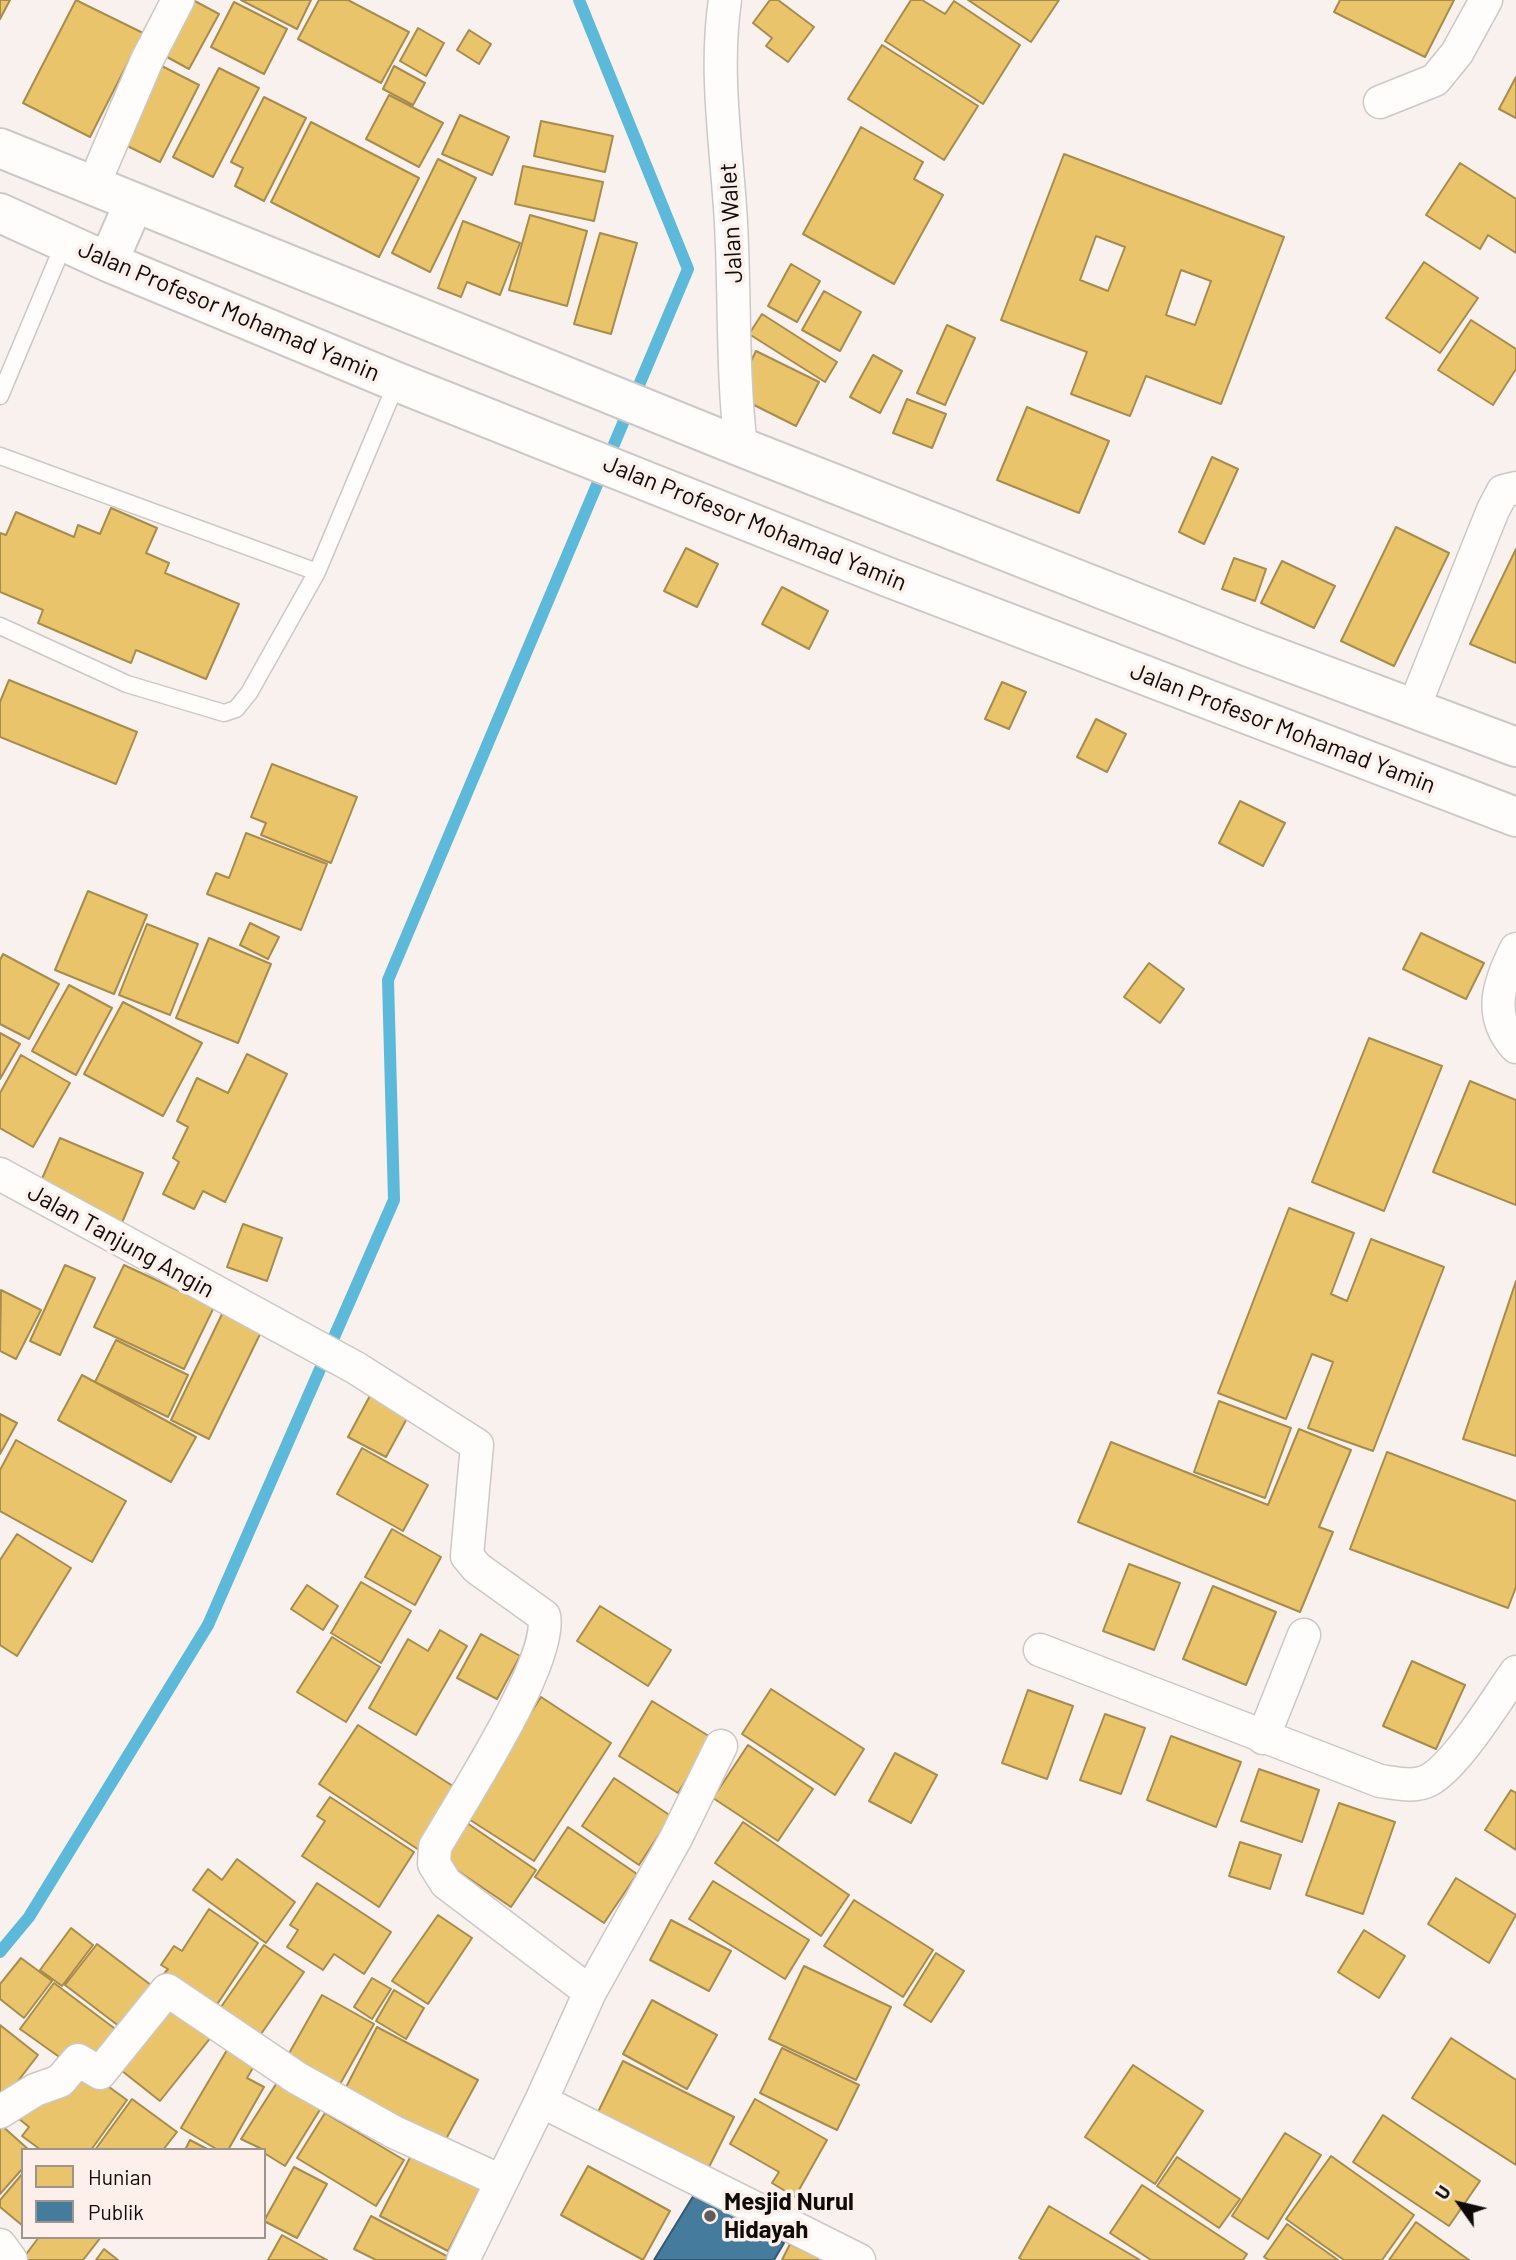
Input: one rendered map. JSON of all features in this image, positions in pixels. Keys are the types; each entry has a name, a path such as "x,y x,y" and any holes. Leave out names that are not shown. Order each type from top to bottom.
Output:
{"main road":[{"path":"0,148 596,390 1248,648 1414,707 1516,747"},
{"path":"108,262 134,203"},
{"name":"Jalan Profesor Mohamad Yamin","path":"0,213 108,262 397,382 885,576 1516,817"}],"street":[{"path":"93,186 147,60 178,0"},
{"name":"Jalan Walet","path":"724,439 735,401 736,318 721,65 725,0"},
{"path":"1380,102 1435,80 1457,53 1486,0"},
{"path":"1414,707 1493,510 1503,491 1516,488"},
{"path":"1516,949 1500,982 1498,1003 1503,1027 1516,1047"},
{"name":"Jalan Tanjung Angin","path":"0,1174 356,1368 477,1445 466,1551 472,1564 544,1616 547,1628 537,1658 510,1715 435,1847 433,1864 446,1883 590,1992"},
{"path":"1263,1738 1304,1635"},
{"path":"1040,1650 1380,1781 1411,1784 1430,1780 1454,1756 1516,1672"},
{"path":"463,2260 541,2101 590,1992 676,1838 722,1746"},
{"path":"0,2112 35,2090 60,2081 78,2060 100,2073 167,1990 298,2078 394,2132 501,2181"},
{"path":"541,2101 859,2260"},
{"path":"0,2245 11,2260"}],"lane":[{"path":"0,396 65,241"},
{"path":"0,626 127,684 224,713 236,709 249,693 317,572 397,382"},
{"path":"0,456 317,572"}],"building: Hunian":[{"path":"0,0 10,0 0,19"},
{"path":"76,0 143,33 90,137 23,103"},
{"path":"193,0 219,14 189,69 156,51"},
{"path":"241,0 311,0 297,29"},
{"path":"319,0 348,0 409,32 381,83 298,39"},
{"path":"770,0 778,0 814,27 788,62 766,46 772,38 753,23"},
{"path":"911,0 922,0 945,14 954,1 1020,45 983,104 885,41"},
{"path":"968,0 1059,0 1031,42"},
{"path":"1340,0 1454,0 1425,57 1334,12"},
{"path":"234,2 287,29 264,74 211,47"},
{"path":"418,28 444,43 426,76 400,61"},
{"path":"469,30 491,44 479,64 457,50"},
{"path":"882,45 978,106 944,160 848,99"},
{"path":"152,61 199,85 160,162 113,139"},
{"path":"394,66 425,83 413,105 383,89"},
{"path":"219,68 259,88 213,177 173,157"},
{"path":"1516,77 1516,118 1499,109"},
{"path":"389,95 443,123 419,167 366,139"},
{"path":"264,97 306,118 264,201 235,186 243,168 231,162"},
{"path":"460,115 509,137 492,175 442,154"},
{"path":"541,121 613,136 605,172 534,156"},
{"path":"311,122 419,178 379,257 271,202"},
{"path":"861,127 923,162 914,179 943,195 894,284 803,234"},
{"path":"1064,154 1284,237 1221,404 1146,376 1130,416 1071,394 1087,352 1001,320","holes":["1096,236 1125,247 1108,291 1080,280","1181,270 1211,281 1195,325 1166,315"]},
{"path":"438,159 476,178 430,272 392,253"},
{"path":"1460,163 1516,199 1516,253 1488,235 1480,249 1426,215"},
{"path":"523,166 603,182 594,221 515,204"},
{"path":"530,215 587,231 567,306 509,290"},
{"path":"463,221 520,243 500,295 467,282 461,297 438,288"},
{"path":"600,233 637,243 611,334 574,324"},
{"path":"1424,262 1478,298 1440,353 1386,318"},
{"path":"791,264 820,281 797,322 768,306"},
{"path":"824,291 861,312 840,351 802,330"},
{"path":"762,314 837,362 825,382 749,334"},
{"path":"1471,320 1516,349 1516,369 1493,405 1438,370"},
{"path":"947,325 975,338 945,405 917,393"},
{"path":"756,351 819,382 796,426 748,402 753,393 739,385"},
{"path":"873,355 902,371 880,413 850,397"},
{"path":"907,399 946,414 932,448 893,433"},
{"path":"1027,407 1109,441 1079,513 997,480"},
{"path":"1212,457 1238,469 1204,544 1179,532"},
{"path":"111,508 157,528 146,553 169,563 165,573 239,604 206,679 136,650 131,663 38,623 43,610 0,592 0,533 6,535 16,512 74,537 78,525 100,534"},
{"path":"1396,527 1449,553 1394,666 1341,641"},
{"path":"686,548 718,564 697,607 664,591"},
{"path":"1516,549 1516,663 1470,644"},
{"path":"1234,558 1266,569 1255,601 1222,589"},
{"path":"1282,561 1335,586 1314,628 1261,603"},
{"path":"782,587 828,611 809,649 762,624"},
{"path":"9,680 137,732 116,784 0,737 0,702"},
{"path":"1002,682 1026,692 1009,729 985,719"},
{"path":"1096,719 1126,734 1107,772 1077,757"},
{"path":"272,764 357,797 331,863 261,835 266,823 251,817"},
{"path":"1240,801 1285,823 1263,866 1219,843"},
{"path":"246,833 327,864 301,930 207,894 216,873 229,878"},
{"path":"88,891 147,915 114,994 55,970"},
{"path":"250,923 279,937 268,959 240,945"},
{"path":"147,924 198,944 170,1015 119,995"},
{"path":"1421,933 1484,963 1466,999 1403,969"},
{"path":"209,938 271,964 238,1043 176,1018"},
{"path":"3,954 59,984 29,1039 0,1024 0,960"},
{"path":"1149,963 1184,989 1160,1023 1124,997"},
{"path":"69,985 112,1008 76,1075 32,1051"},
{"path":"123,1002 202,1043 163,1116 84,1074"},
{"path":"0,1033 20,1044 0,1079"},
{"path":"1369,1038 1442,1066 1384,1211 1312,1182"},
{"path":"247,1054 287,1074 225,1202 203,1191 194,1209 163,1194 179,1162 173,1158 188,1127 177,1121 197,1078 228,1093"},
{"path":"21,1055 70,1083 33,1147 0,1128 0,1093"},
{"path":"1470,1081 1516,1100 1516,1205 1433,1172"},
{"path":"60,1138 143,1173 121,1225 37,1190"},
{"path":"1289,1208 1354,1233 1331,1294 1347,1301 1371,1239 1444,1267 1373,1451 1308,1428 1333,1362 1312,1354 1286,1419 1218,1393"},
{"path":"243,1224 282,1238 267,1281 227,1267"},
{"path":"65,1265 95,1278 60,1355 30,1341"},
{"path":"124,1265 214,1307 184,1369 94,1327"},
{"path":"1516,1281 1516,1456 1463,1439"},
{"path":"1,1290 41,1310 16,1359 0,1351"},
{"path":"224,1310 263,1328 209,1439 171,1420"},
{"path":"116,1340 188,1375 168,1417 95,1382"},
{"path":"82,1375 196,1437 171,1482 58,1420"},
{"path":"373,1390 411,1411 386,1457 348,1437"},
{"path":"1219,1401 1291,1428 1265,1498 1194,1472"},
{"path":"0,1414 17,1423 0,1454"},
{"path":"1299,1429 1351,1450 1319,1527 1333,1532 1300,1612 1078,1522 1111,1442 1268,1505"},
{"path":"16,1440 126,1501 92,1562 0,1511 0,1470"},
{"path":"362,1448 428,1485 403,1531 337,1494"},
{"path":"1387,1452 1516,1501 1516,1587 1508,1608 1350,1549"},
{"path":"392,1529 441,1557 415,1605 365,1577"},
{"path":"17,1534 71,1568 17,1656 0,1645 0,1560"},
{"path":"1129,1564 1180,1583 1154,1650 1103,1631"},
{"path":"361,1582 411,1611 381,1663 331,1633"},
{"path":"307,1585 338,1606 323,1630 291,1609"},
{"path":"1213,1586 1276,1612 1246,1685 1183,1659"},
{"path":"600,1606 671,1650 648,1686 577,1641"},
{"path":"440,1630 467,1646 416,1735 369,1708 408,1639 428,1651"},
{"path":"481,1634 520,1656 497,1699 457,1678"},
{"path":"332,1637 380,1667 346,1722 297,1692"},
{"path":"1412,1661 1465,1685 1436,1749 1383,1726"},
{"path":"771,1689 864,1749 835,1795 742,1734"},
{"path":"1028,1690 1073,1706 1047,1779 1002,1763"},
{"path":"541,1697 611,1743 534,1861 464,1816"},
{"path":"652,1701 712,1738 678,1793 619,1756"},
{"path":"1105,1714 1145,1728 1121,1794 1080,1780"},
{"path":"358,1725 459,1790 419,1850 319,1784"},
{"path":"1171,1736 1241,1762 1216,1827 1147,1800"},
{"path":"748,1745 813,1789 778,1841 713,1798"},
{"path":"895,1753 937,1775 911,1823 869,1801"},
{"path":"1259,1769 1319,1790 1302,1842 1241,1821"},
{"path":"614,1778 671,1816 639,1865 582,1826"},
{"path":"1511,1790 1516,1793 1516,1850 1485,1830"},
{"path":"330,1797 414,1852 379,1907 302,1856 325,1821 317,1816"},
{"path":"1339,1803 1395,1822 1363,1914 1306,1895"},
{"path":"464,1821 536,1870 511,1907 439,1858"},
{"path":"743,1822 849,1895 821,1936 715,1863"},
{"path":"568,1827 637,1874 604,1923 535,1877"},
{"path":"1240,1842 1281,1855 1270,1889 1229,1876"},
{"path":"237,1859 295,1902 266,1943 193,1890 208,1869 222,1880"},
{"path":"1456,1878 1516,1915 1489,1963 1428,1924"},
{"path":"713,1881 809,1940 785,1979 689,1919"},
{"path":"317,1883 391,1932 364,1974 334,1954 323,1970 287,1947 298,1930 290,1925"},
{"path":"854,1900 933,1950 903,1997 824,1946"},
{"path":"209,1909 258,1943 214,2009 163,1975 168,1969 161,1965 174,1946 182,1951"},
{"path":"438,1915 472,1938 428,2004 392,1981"},
{"path":"671,1920 731,1951 709,1991 650,1960"},
{"path":"71,1928 93,1945 62,1986 40,1970"},
{"path":"1364,1930 1405,1956 1379,1998 1338,1972"},
{"path":"97,1944 160,1992 128,2033 65,1985"},
{"path":"264,1945 304,1972 252,2047 212,2020"},
{"path":"936,1953 964,1971 931,2022 904,2005"},
{"path":"21,1958 52,1981 24,2018 0,1999 0,1984"},
{"path":"804,1966 891,2007 856,2080 769,2039"},
{"path":"372,1978 391,1989 372,2019 354,2007"},
{"path":"54,1983 122,2034 98,2068 72,2066 20,2029"},
{"path":"394,1990 424,2008 406,2039 376,2021"},
{"path":"168,1992 216,2031 160,2101 112,2063"},
{"path":"322,1995 374,2024 335,2093 287,2057"},
{"path":"652,2000 717,2035 687,2089 623,2054"},
{"path":"0,2025 38,2055 5,2098 0,2094"},
{"path":"377,2027 478,2080 440,2150 341,2097"},
{"path":"1451,2038 1516,2080 1516,2165 1412,2098"},
{"path":"782,2048 859,2085 837,2130 760,2093"},
{"path":"227,2050 254,2066 247,2078 264,2087 229,2148 215,2148 181,2128"},
{"path":"623,2061 734,2117 709,2167 598,2112"},
{"path":"76,2063 127,2100 92,2148 38,2148 22,2136 29,2127 18,2118 36,2094 47,2103"},
{"path":"1133,2065 1203,2111 1155,2184 1085,2137"},
{"path":"278,2081 321,2108 285,2166 266,2154 266,2148 241,2139"},
{"path":"132,2099 177,2132 165,2148 96,2148"},
{"path":"755,2099 827,2140 795,2197 772,2183 779,2172 730,2144"},
{"path":"325,2113 404,2160 376,2206 297,2158"},
{"path":"1383,2115 1480,2181 1449,2226 1353,2162"},
{"path":"0,2124 27,2148 21,2148 21,2170 0,2194"},
{"path":"1285,2133 1321,2155 1268,2239 1232,2216"},
{"path":"190,2140 205,2148 186,2148"},
{"path":"416,2146 484,2181 448,2251 380,2216"},
{"path":"1331,2156 1414,2215 1382,2260 1344,2260 1286,2219"},
{"path":"1177,2157 1240,2199 1219,2228 1157,2186"},
{"path":"588,2166 670,2211 643,2260 561,2215"},
{"path":"294,2167 327,2184 297,2238 266,2222"},
{"path":"21,2175 21,2224 0,2207 0,2200"},
{"path":"1142,2185 1247,2254 1243,2260 1151,2260 1110,2233"},
{"path":"1049,2206 1140,2260 1022,2260 1019,2258"},
{"path":"371,2216 454,2260 376,2260 354,2249"},
{"path":"1416,2222 1469,2260 1389,2260"},
{"path":"1287,2224 1338,2260 1269,2260 1264,2257"},
{"path":"282,2235 327,2260 268,2260"},
{"path":"38,2239 99,2239 83,2260 28,2260 24,2257"},
{"path":"790,2244 824,2260 782,2260"},
{"path":"104,2249 118,2260 96,2260"}],"building: Publik":[{"name":"Mesjid Nurul Hidayah","path":"697,2190 784,2243 774,2260 654,2260"}],"waterway":[{"path":"0,1952 29,1917 208,1625 394,1200 388,980 688,269 579,0"}],"place":[{"name":"Mesjid Nurul Hidayah","path":"710,2216"}]}
